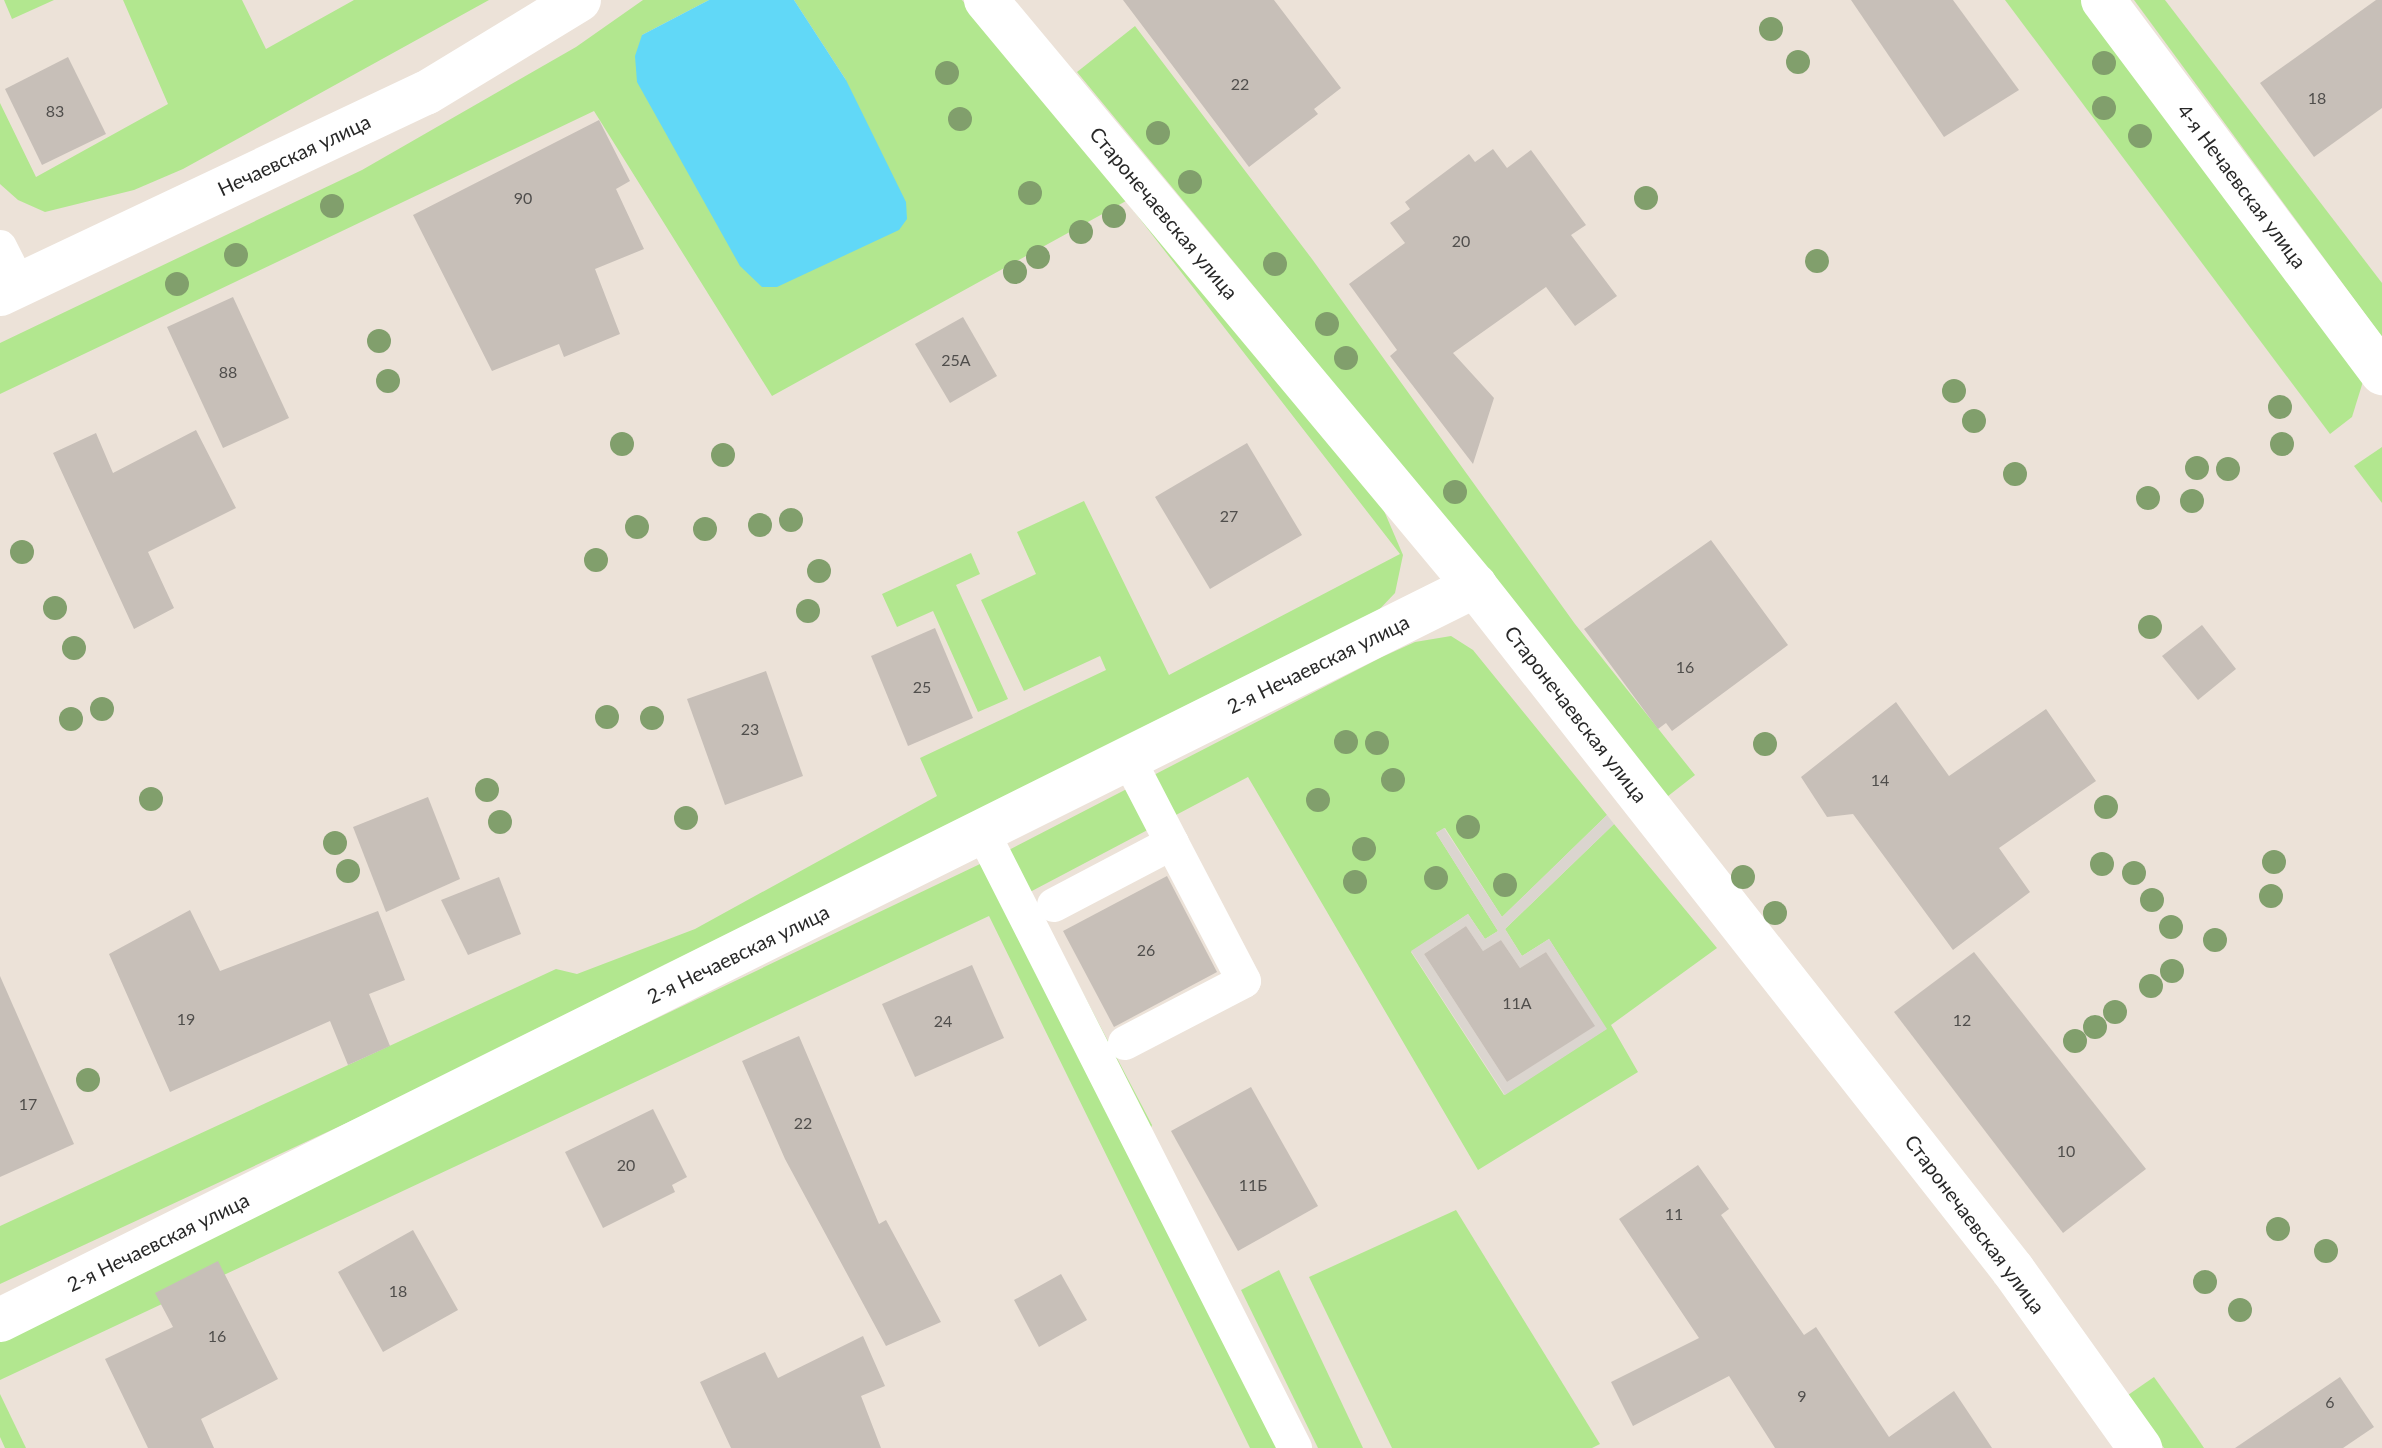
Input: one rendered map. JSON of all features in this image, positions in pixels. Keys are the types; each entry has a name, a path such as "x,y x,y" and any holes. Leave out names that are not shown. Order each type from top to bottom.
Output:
{"street":[{"name":"Нечаевская улица","path":"9,290 426,93 579,0"},
{"name":"Старонечаевская улица","path":"986,0 1475,586 2013,1270 2140,1448"},
{"name":"4-я Нечаевская улица","path":"2103,0 2382,373"},
{"name":"2-я Нечаевская улица","path":"0,1320 1475,586"}],"lane":[{"path":"0,247 9,290"},
{"path":"1125,1043 1244,981 1128,758"},
{"path":"982,831 1295,1448"},
{"path":"1054,905 1172,843"}],"green space":[{"path":"4,0 54,0 12,19"},
{"path":"123,0 242,0 266,49 354,0 489,0 183,169 134,190 45,212 18,200 0,184 0,103 36,177 168,104"},
{"path":"643,0 709,0 642,35 846,80 794,0 962,0 1382,506 1403,555 1395,593 1375,614 687,965 0,1284 0,1226 556,969 577,974 695,929 937,796 920,758 1106,670 1100,656 1024,691 981,600 1036,574 1017,532 1084,501 1169,675 1400,554 1126,201 772,396 594,111 0,394 0,343 362,170 576,47"},
{"path":"2005,0 2085,0 2365,375 2352,417 2330,434"},
{"path":"2134,0 2165,0 2382,283 2382,337"},
{"path":"1135,26 1312,259 1575,624 1695,775 1663,800 1304,347 1077,72"},
{"path":"2382,447 2382,503 2354,466"},
{"path":"971,553 980,574 956,585 1008,699 978,712 933,611 897,627 882,594"},
{"path":"1451,636 1473,650 1607,815 1502,917 1445,828 1436,833 1498,931 1485,939 1468,914 1411,952 1504,1095 1606,1029 1549,939 1522,956 1505,929 1614,824 1717,948 1611,1025 1638,1072 1478,1170 1248,777 1030,892 1152,1125 1137,1166 1279,1448 1250,1448 989,916 0,1380 0,1340 427,1128 1001,854 1382,657 1415,642"},
{"path":"1456,1210 1600,1444 1592,1448 1392,1448 1309,1277"},
{"path":"1279,1270 1363,1448 1318,1448 1241,1290"},
{"path":"2154,1377 2204,1448 2164,1448 2128,1395"},
{"path":"0,1394 26,1448 5,1448 0,1437"}],"shaded area":[{"path":"1607,815 1614,824 1505,929 1522,956 1549,939 1607,1029 1505,1095 1411,951 1468,914 1485,939 1498,931 1436,833 1444,828 1502,917","holes":["1466,926 1483,951 1501,940 1520,968 1546,952 1594,1026 1507,1082 1424,954"]}],"water":[{"path":"709,0 794,0 846,80 906,202 907,219 899,230 777,287 762,287 740,266 637,82 635,56 642,35"}],"building":[{"path":"1123,0 1274,0 1341,88 1314,109 1318,114 1249,167"},
{"path":"1851,0 1953,0 2019,90 1944,137"},
{"path":"2376,0 2382,0 2382,108 2314,157 2260,83"},
{"path":"68,57 106,134 42,165 5,89"},
{"path":"599,120 630,181 616,189 644,249 595,269 620,334 564,357 559,344 492,371 413,215"},
{"path":"1493,149 1507,168 1531,150 1586,225 1571,235 1617,296 1575,326 1546,287 1453,353 1494,398 1473,464 1390,356 1397,350 1349,284 1405,243 1390,223 1410,209 1405,202 1469,154 1475,162"},
{"path":"233,297 289,418 223,448 167,327"},
{"path":"963,317 997,376 950,403 915,344"},
{"path":"196,430 236,508 148,552 174,608 134,629 53,453 96,433 113,473"},
{"path":"1247,443 1302,535 1210,589 1155,497"},
{"path":"1711,540 1788,645 1672,731 1666,723 1658,729 1584,629"},
{"path":"2202,625 2236,669 2198,700 2162,656"},
{"path":"935,628 973,718 908,746 871,656"},
{"path":"766,671 803,776 725,805 687,699"},
{"path":"1896,702 1949,776 2046,709 2096,781 1999,848 2030,892 1953,950 1853,814 1827,817 1801,777"},
{"path":"428,797 460,879 386,912 353,827"},
{"path":"1167,876 1217,972 1114,1027 1063,931"},
{"path":"499,877 521,934 468,955 441,900"},
{"path":"190,910 220,971 378,911 405,980 369,994 390,1046 348,1065 330,1021 170,1092 109,954"},
{"path":"1466,926 1483,951 1501,940 1520,968 1546,952 1595,1026 1507,1082 1424,954"},
{"path":"1974,952 2146,1169 2063,1233 1894,1012"},
{"path":"972,965 1004,1038 915,1077 882,1004"},
{"path":"0,976 74,1144 0,1177"},
{"path":"799,1036 879,1224 886,1220 941,1322 886,1346 785,1159 742,1061"},
{"path":"1251,1087 1318,1206 1238,1251 1171,1131"},
{"path":"653,1109 687,1177 672,1185 675,1192 603,1228 565,1152"},
{"path":"1698,1165 1729,1209 1721,1215 1804,1335 1816,1327 1889,1437 1954,1391 1992,1448 1775,1448 1729,1376 1633,1426 1611,1382 1699,1338 1619,1219"},
{"path":"413,1230 458,1310 383,1352 338,1272"},
{"path":"218,1261 278,1379 201,1419 214,1448 148,1448 105,1359 173,1327 155,1293"},
{"path":"1061,1274 1087,1320 1039,1347 1014,1300"},
{"path":"863,1336 885,1386 861,1396 881,1448 731,1448 700,1382 765,1352 778,1378"},
{"path":"2340,1377 2374,1427 2343,1448 2235,1448"}]}
